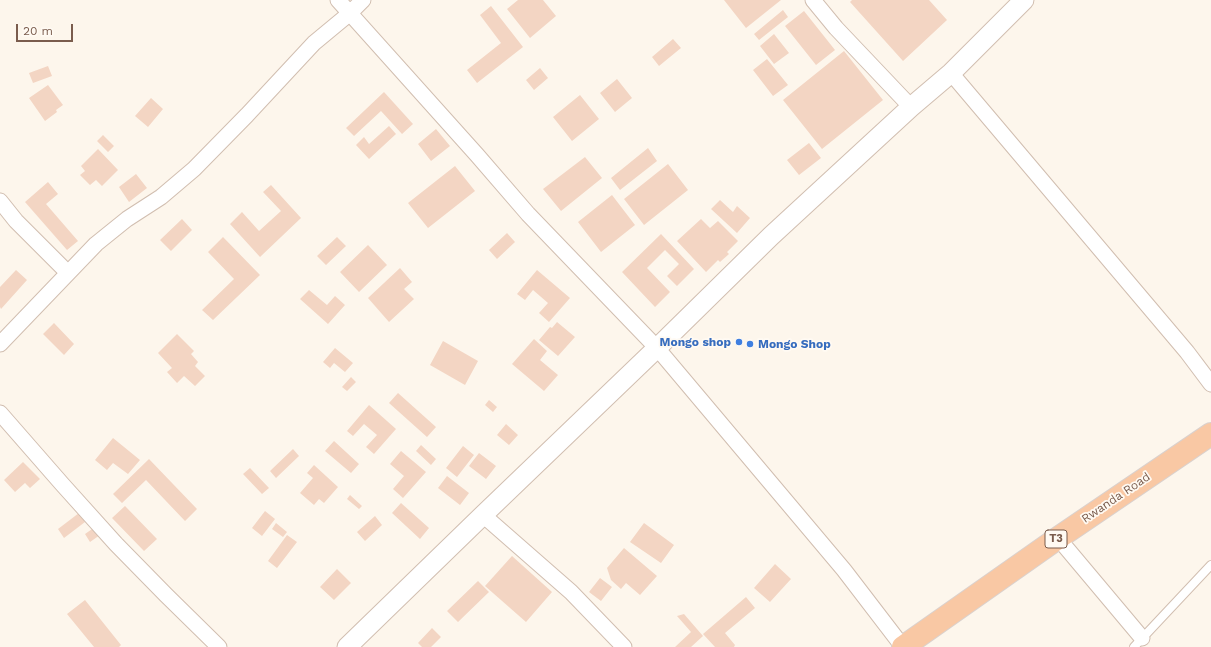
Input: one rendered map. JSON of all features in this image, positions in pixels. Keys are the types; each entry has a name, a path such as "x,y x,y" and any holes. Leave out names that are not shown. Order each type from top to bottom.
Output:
{"highway":[{"name":"Rwanda Road","path":"903,647 1058,538 1211,434"}],"street":[{"path":"338,0 528,214 658,348 844,570 903,647"},
{"path":"0,344 102,239 127,219 161,197 194,169 314,43 350,14 363,0"},
{"path":"813,0 836,28 911,107"},
{"path":"347,647 658,348 770,236 911,107 951,73 1024,0"},
{"path":"951,73 1178,340 1211,384"},
{"path":"0,201 16,220 68,273"},
{"path":"0,413 116,544 219,647"},
{"path":"483,515 571,592 624,647"},
{"path":"1058,538 1138,643"}],"lane":[{"path":"1138,643 1211,565"}],"building":[{"path":"518,0 543,0 556,16 530,38 507,9"},
{"path":"724,0 781,0 746,28"},
{"path":"852,0 929,0 947,20 903,61 850,2"},
{"path":"491,6 523,47 477,83 467,70 501,43 480,15"},
{"path":"783,10 788,17 759,40 754,34"},
{"path":"804,11 835,50 816,65 785,26"},
{"path":"774,34 789,53 774,64 760,46"},
{"path":"673,39 681,48 659,66 652,57"},
{"path":"844,51 883,100 822,149 783,100"},
{"path":"767,59 788,85 773,96 753,70"},
{"path":"48,66 52,76 33,83 29,73"},
{"path":"540,68 548,78 534,90 526,80"},
{"path":"617,79 632,98 615,112 600,93"},
{"path":"48,85 63,105 56,110 57,112 45,121 29,98"},
{"path":"384,92 413,124 402,134 381,111 354,136 346,128"},
{"path":"580,95 599,119 572,141 553,117"},
{"path":"151,98 163,109 148,127 135,116"},
{"path":"389,126 396,134 369,159 356,145 364,137 369,144"},
{"path":"436,129 450,146 431,161 418,144"},
{"path":"103,135 114,146 108,152 97,141"},
{"path":"809,143 821,158 799,175 787,160"},
{"path":"648,148 657,161 620,190 611,178"},
{"path":"98,149 118,170 102,186 96,180 90,185 80,175 85,171 81,166"},
{"path":"585,157 602,178 561,211 543,189"},
{"path":"668,164 688,190 644,225 624,199"},
{"path":"455,166 475,191 428,228 408,203"},
{"path":"136,174 147,188 129,202 119,187"},
{"path":"48,182 58,194 46,204 78,241 67,250 25,202"},
{"path":"271,185 301,218 260,257 230,224 242,212 259,231 281,211 263,192"},
{"path":"612,195 635,225 601,252 578,222"},
{"path":"720,200 733,212 737,206 750,218 737,233 711,209"},
{"path":"182,219 192,230 171,251 160,240"},
{"path":"701,219 710,228 718,221 738,241 727,252 729,254 720,262 718,260 706,272 677,241"},
{"path":"507,233 515,242 497,259 489,250"},
{"path":"661,234 694,269 677,286 667,276 679,264 665,250 647,268 670,292 655,307 622,272"},
{"path":"223,237 260,275 213,320 202,310 234,279 208,252"},
{"path":"337,237 346,246 326,265 317,256"},
{"path":"368,245 387,265 359,292 340,272"},
{"path":"400,268 412,282 404,289 414,299 389,322 368,298"},
{"path":"16,270 27,280 1,309 0,287"},
{"path":"537,270 570,298 549,322 539,313 548,303 533,290 525,300 517,294"},
{"path":"309,290 327,305 335,296 345,305 328,324 300,299"},
{"path":"557,322 575,337 558,356 539,340 550,327 552,328"},
{"path":"54,323 74,344 64,355 43,334"},
{"path":"177,334 194,351 191,354 198,362 195,366 205,376 195,386 184,376 177,383 167,372 172,368 158,353"},
{"path":"534,339 547,351 540,360 558,375 544,391 512,364"},
{"path":"443,341 478,361 465,385 430,365"},
{"path":"335,348 353,363 345,372 334,363 330,368 323,362"},
{"path":"351,377 356,382 347,391 342,387"},
{"path":"398,393 436,427 427,437 389,403"},
{"path":"489,400 497,407 493,412 485,405"},
{"path":"369,405 396,429 374,454 366,447 377,435 364,424 353,436 347,431"},
{"path":"506,424 518,435 509,445 497,435"},
{"path":"113,438 140,460 128,474 113,463 107,470 95,460"},
{"path":"334,441 359,464 351,473 325,451"},
{"path":"421,445 436,459 431,465 416,451"},
{"path":"463,446 474,455 457,477 446,468"},
{"path":"293,449 299,456 276,478 270,471"},
{"path":"401,451 426,472 403,498 393,489 404,476 390,464"},
{"path":"479,453 496,466 486,479 469,466"},
{"path":"149,459 197,509 185,521 146,480 122,503 113,494"},
{"path":"23,462 40,479 30,488 25,483 15,492 4,480"},
{"path":"314,465 338,487 324,503 319,499 314,505 300,493 313,478 307,473"},
{"path":"250,468 269,488 262,494 243,474"},
{"path":"447,476 469,493 460,505 438,488"},
{"path":"350,495 362,506 359,509 347,499"},
{"path":"401,503 429,528 420,539 392,513"},
{"path":"125,506 157,539 144,551 112,518"},
{"path":"265,511 275,519 262,536 252,528"},
{"path":"79,513 85,522 64,538 58,529"},
{"path":"375,516 382,525 365,541 357,532"},
{"path":"276,523 287,532 283,537 272,529"},
{"path":"644,523 674,545 661,563 630,542"},
{"path":"95,527 100,535 90,542 85,534"},
{"path":"287,535 297,542 277,568 268,561"},
{"path":"624,548 657,576 640,595 626,583 621,589 611,580 607,568"},
{"path":"512,556 552,592 526,622 485,586"},
{"path":"775,564 791,579 770,602 754,588"},
{"path":"337,569 351,583 334,600 320,587"},
{"path":"600,578 612,587 601,601 589,592"},
{"path":"478,581 489,592 458,622 447,611"},
{"path":"746,597 755,608 725,633 735,645 734,647 715,647 703,634"},
{"path":"85,600 121,645 119,647 94,647 67,614"},
{"path":"684,614 703,636 691,647 675,647 691,632 677,616"},
{"path":"432,628 441,637 431,647 422,647 418,643"}],"place":[{"name":"Mongo shop","path":"739,342"},
{"name":"Mongo Shop","path":"750,344"}]}
